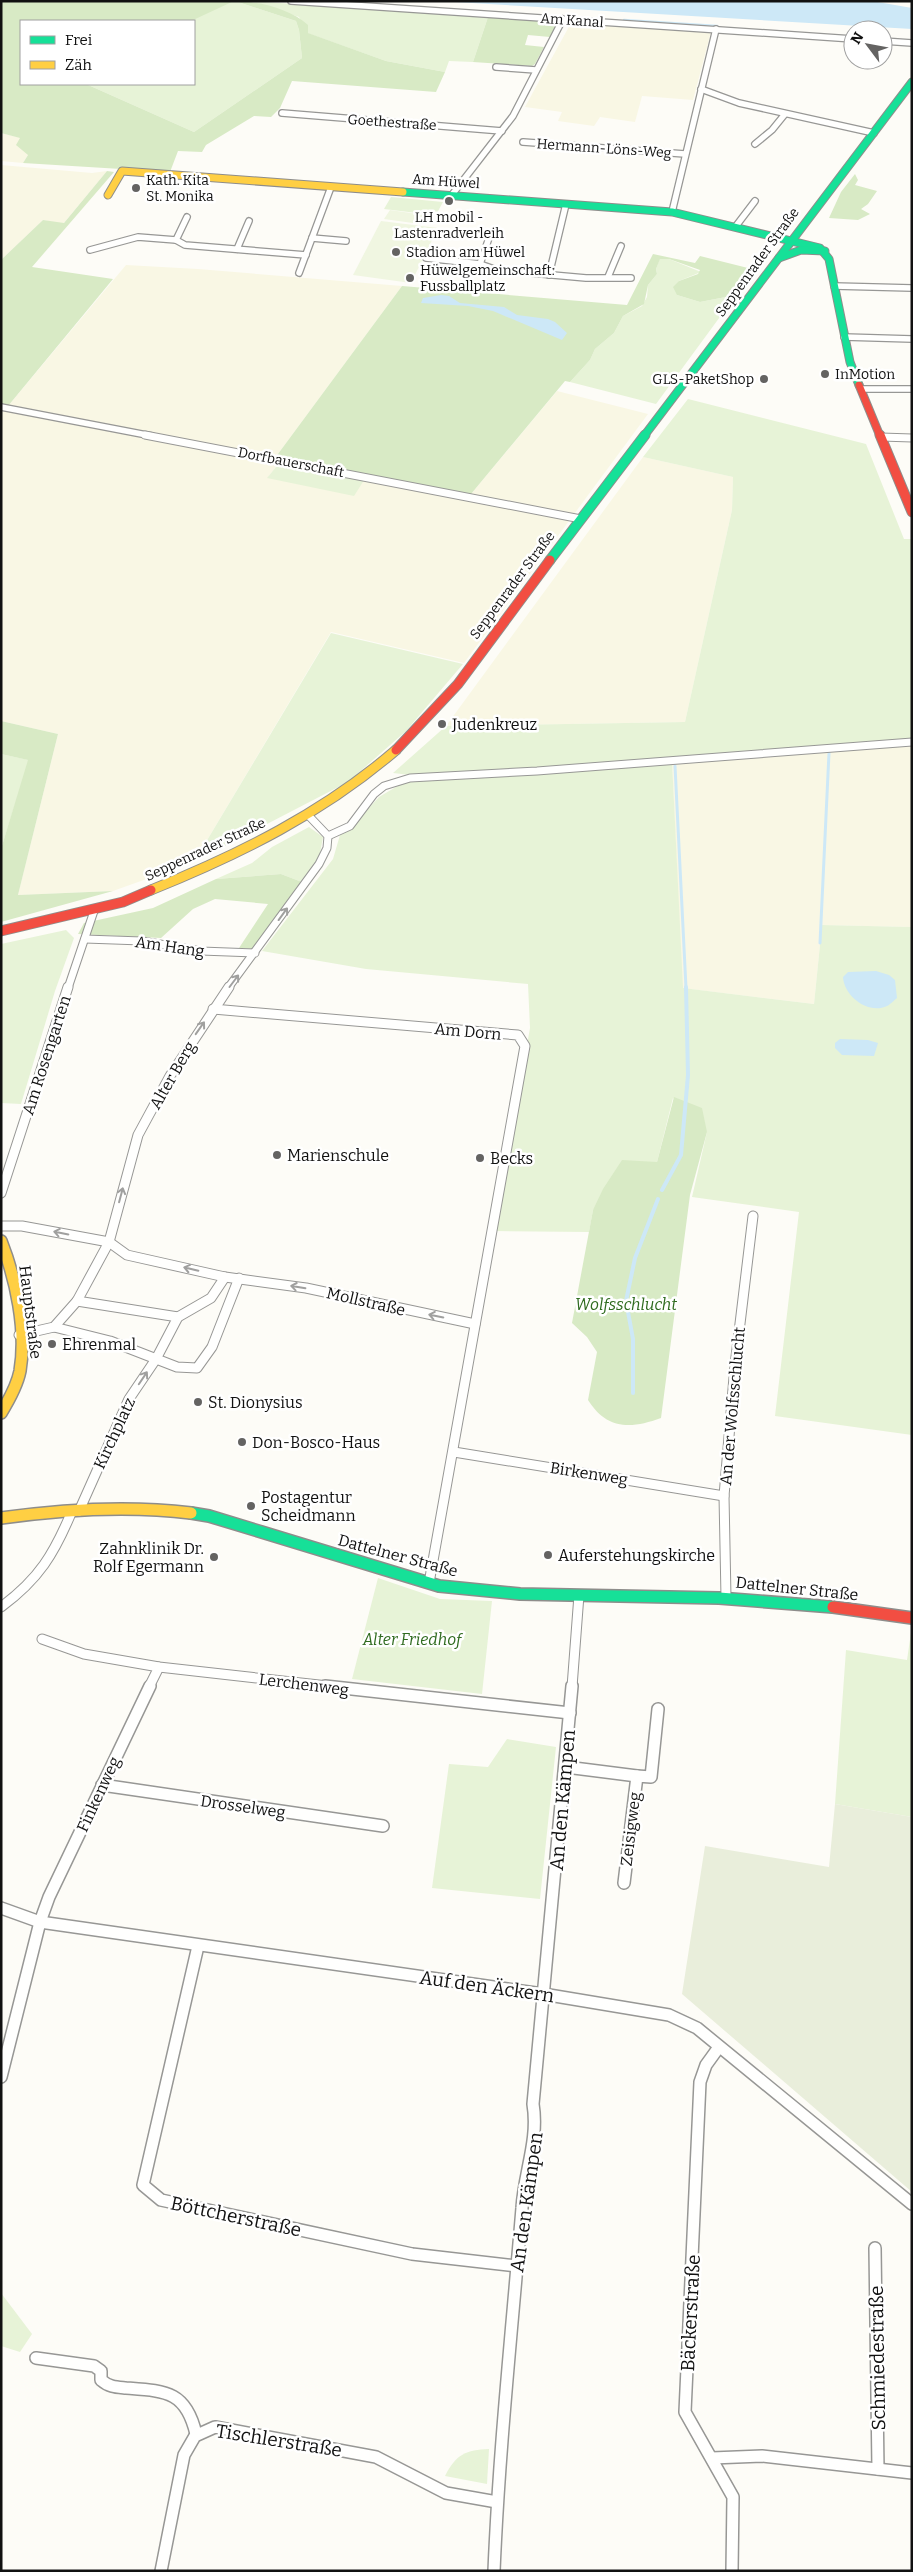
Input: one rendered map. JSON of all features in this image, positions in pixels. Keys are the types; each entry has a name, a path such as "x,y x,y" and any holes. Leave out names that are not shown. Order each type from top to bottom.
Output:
{"main road":[{"name":"Seppenrader Straße","path":"1,931 93,914 179,879 271,836 308,815 378,767 413,735 471,665 912,82"},
{"name":"Am Hüwel","path":"108,195 122,171 672,212 792,239 824,252"},
{"path":"777,259 801,250 824,252 829,259 850,362 912,512"},
{"name":"Hauptstraße","path":"1,1241 6,1251 14,1289 22,1368 1,1414"},
{"name":"Dattelner Straße","path":"1,1518 28,1514 154,1508 190,1512 429,1583 465,1590 579,1595 726,1597 912,1618"}],"street":[{"name":"Am Kanal","path":"291,1 843,37"},
{"path":"452,196 513,116 563,19"},
{"path":"672,212 716,29"},
{"path":"893,41 912,43"},
{"path":"496,67 536,70"},
{"path":"701,89 739,102 785,114 874,133"},
{"name":"Goethestraße","path":"282,113 502,131"},
{"path":"755,144 772,130 785,114"},
{"name":"Hermann-Löns-Weg","path":"523,142 685,154"},
{"path":"298,273 331,187"},
{"path":"736,226 755,201"},
{"path":"549,275 566,204"},
{"path":"176,240 187,217"},
{"path":"237,249 249,221"},
{"path":"480,264 492,232"},
{"path":"90,250 138,237 176,240 185,245 306,255"},
{"path":"312,238 346,241"},
{"path":"608,277 621,246"},
{"path":"426,258 480,264 498,270 549,275 586,278 631,278"},
{"path":"834,286 912,288"},
{"path":"844,337 912,339"},
{"path":"862,389 912,389"},
{"name":"Dorfbauerschaft","path":"1,407 581,519"},
{"path":"881,437 912,438"},
{"path":"308,815 328,836 350,826 374,794 384,786 410,778 537,771 912,742"},
{"name":"Alter Berg","path":"54,1327 77,1301 109,1242 138,1135 188,1046 320,864 328,848 328,836"},
{"name":"Am Rosengarten","path":"1,1193 93,914"},
{"name":"Am Hang","path":"85,939 142,941 201,951 255,954"},
{"name":"Am Dorn","path":"213,1009 518,1035 522,1039 525,1046 475,1324"},
{"name":"An der Wolfsschlucht","path":"726,1597 724,1496 735,1365 753,1216"},
{"name":"Mollstraße","path":"1,1226 22,1226 109,1242 127,1255 225,1277 306,1288 383,1306 475,1324"},
{"path":"77,1301 178,1317 211,1298 225,1277"},
{"path":"19,1335 54,1327 111,1341 156,1359 190,1369 200,1366 212,1347 239,1278"},
{"name":"Kirchplatz","path":"1,1607 22,1593 45,1570 129,1399 156,1359 178,1317"},
{"path":"429,1583 454,1452 475,1324"},
{"name":"Birkenweg","path":"454,1452 724,1496"},
{"name":"An den Kämpen","path":"494,2571 497,2502 517,2266 527,2171 537,2140 537,2122 533,2104 566,1767 579,1595"},
{"name":"Lerchenweg","path":"42,1640 84,1654 159,1667 570,1713"},
{"name":"Finkenweg","path":"1,2077 40,1922 49,1897 159,1667"},
{"name":"Zeisigweg","path":"566,1767 651,1777 658,1709"},
{"name":"Zeisigweg","path":"624,1883 637,1776"},
{"name":"Drosselweg","path":"102,1785 383,1826"},
{"name":"Auf den Äckern","path":"1,1908 40,1922 543,1994 669,2015 697,2028 912,2204"},
{"name":"Böttcherstraße","path":"198,1946 143,2186 162,2200 412,2254 517,2266"},
{"name":"Bäckerstraße","path":"719,2047 706,2066 700,2082 685,2412 733,2497 732,2571"},
{"name":"Schmiedestraße","path":"875,2248 878,2469"},
{"path":"36,2358 94,2366 101,2371 101,2380 108,2386 168,2394 182,2399 190,2409 196,2434"},
{"name":"Tischlerstraße","path":"160,2571 184,2455 190,2441 196,2434 215,2427 376,2457 446,2493 465,2498 497,2502"},
{"path":"712,2458 762,2456 912,2473"}],"shaded area":[{"path":"571,23 711,32 693,100 642,96 635,122 600,117 594,126 558,121 562,112 525,107"},
{"path":"1,133 21,138 28,155 23,163 1,161"},
{"path":"1,165 92,173 107,171 63,224 43,220 1,260"},
{"path":"126,265 402,286 275,458 8,406"},
{"path":"557,391 648,414 464,663 331,632 194,862 113,891 18,895 58,734 1,721 1,410 281,461 268,477 366,477 471,494"},
{"path":"643,457 733,477 732,510 685,722 446,726"},
{"path":"912,742 912,927 822,925 814,1004 682,988 672,761"}],"green space":[{"path":"1,1 235,1 296,21 299,30 302,58 194,132 88,85 195,85 195,20 20,20 20,85 1,119"},
{"path":"1,1 234,1 193,20 20,20 20,85 88,85 194,132 302,58 299,30 296,21 235,1 254,2 283,10 293,14 308,25 308,33 386,61 445,72 436,92 292,81 280,108 271,117 254,116 206,145 202,152 178,151 170,172 23,163 28,155 16,145 20,138 1,133"},
{"path":"250,1 488,17 473,62 449,61 445,72 386,61 307,33 299,17"},
{"path":"488,17 558,22 550,37 528,35 525,45 544,47 532,66 473,62"},
{"path":"107,171 114,172 32,267 113,279 8,406 1,404 1,260 43,220 64,223"},
{"path":"855,174 858,180 855,185 877,191 868,204 861,209 870,214 858,220 829,218 841,192"},
{"path":"391,197 443,202 437,213 427,212 425,214 384,209"},
{"path":"390,210 425,215 420,224 384,219"},
{"name":"Stadion am Hüwel","path":"381,221 438,228 411,283 353,275"},
{"path":"653,254 695,263 700,256 756,270 736,295 700,302 677,295 673,287 679,281 698,274 700,270 669,259 660,259 656,269 657,274 648,285 644,304 623,316 614,333 595,349 590,360 570,382 565,381 471,494 275,458 402,286 627,305"},
{"path":"660,258 669,259 701,272 679,281 677,295 700,302 736,295 656,404 570,382 590,360 595,349 614,333 623,316 642,306 647,297 648,285 657,274 656,269"},
{"path":"688,399 866,444 904,539 912,539 912,742 419,776 393,773 446,726 685,722 732,510 733,477 643,457"},
{"path":"281,461 366,477 354,496 267,478"},
{"path":"331,633 463,664 406,731 348,782 194,862"},
{"path":"1,721 58,734 18,895 113,891 1,922 1,849 28,760 1,754"},
{"path":"1,754 29,760 1,849"},
{"path":"672,761 683,988 814,1004 822,925 912,927 912,1435 775,1416 799,1212 692,1197 707,1132 673,1098 657,1162 593,1210 589,1232 494,1231 530,1028 528,984 366,969 262,951 333,859 340,835 355,823 379,797 401,784 422,778"},
{"path":"309,827 323,837 319,859 302,882 281,874 216,879 252,863 272,847"},
{"path":"281,874 302,882 252,949 239,948 268,904 215,899 193,909 161,938 78,934 84,923 153,908 216,879"},
{"path":"66,930 74,938 55,991 21,1104 1,1103 1,944"},
{"name":"Wolfsschlucht","path":"674,1097 702,1108 707,1132 690,1195 661,1418 640,1424 620,1424 603,1417 588,1400 597,1352 587,1337 572,1323 593,1210 603,1189 622,1160 657,1162"},
{"name":"Alter Friedhof","path":"378,1578 440,1599 492,1601 482,1694 352,1679"},
{"path":"912,1626 912,1817 835,1804 846,1650 907,1660"},
{"path":"507,1739 556,1747 540,1899 432,1888 449,1764 488,1767"},
{"path":"835,1804 912,1817 912,2192 682,1994 705,1846 829,1867"},
{"path":"1,2293 32,2334 20,2352 1,2346"},
{"path":"489,2449 487,2484 445,2476 453,2463 462,2455 468,2452"}],"water":[{"path":"438,1 872,1 912,8 912,29 893,28 893,20 843,20 843,25"},
{"path":"441,295 449,296 460,303 504,307 517,315 548,319 555,322 567,333 562,340 493,311 468,306 421,303 423,298"},
{"path":"876,971 889,975 895,980 897,998 888,1005 872,1008 865,1006 852,997 844,984 843,977 848,972"},
{"path":"840,1039 868,1040 878,1043 874,1056 842,1055 835,1048 835,1043"}],"waterway":[{"path":"624,20 717,26"},
{"path":"820,943 829,753"},
{"path":"675,766 686,988"},
{"path":"662,1190 681,1155 688,1075 686,987"},
{"path":"633,1393 633,1339 626,1301 635,1258 658,1199"}],"traffic: fast":[{"path":"550,560 912,82"},
{"path":"403,192 672,212 820,248 829,259 850,362 859,385"},
{"path":"779,258 801,250 825,251"},
{"path":"191,1513 209,1516 439,1586 520,1594 719,1598 833,1607"}],"traffic: slow":[{"path":"108,195 122,171 403,192"},
{"path":"151,890 249,847 280,831 341,794 396,750"},
{"path":"1,1241 14,1286 21,1343 20,1371 17,1382 1,1413"},
{"path":"1,1518 96,1508 143,1508 191,1513"}],"traffic: jam":[{"path":"859,385 912,512"},
{"path":"396,750 458,684 550,560"},
{"path":"1,931 123,902 151,890"},
{"path":"833,1607 912,1618"}],"place":[{"name":"Kath. Kita St. Monika","path":"136,188"},
{"name":"LH mobil - Lastenradverleih","path":"449,201"},
{"name":"Stadion am Hüwel","path":"396,252"},
{"name":"Hüwelgemeinschaft: Fussballplatz","path":"410,278"},
{"name":"InMotion","path":"825,374"},
{"name":"GLS-PaketShop","path":"764,379"},
{"name":"Judenkreuz","path":"442,724"},
{"name":"Marienschule","path":"277,1155"},
{"name":"Becks","path":"480,1158"},
{"name":"Ehrenmal","path":"52,1344"},
{"name":"St. Dionysius","path":"198,1402"},
{"name":"Don-Bosco-Haus","path":"242,1442"},
{"name":"Postagentur Scheidmann","path":"251,1506"},
{"name":"Auferstehungskirche","path":"548,1555"},
{"name":"Zahnklinik Dr. Rolf Egermann","path":"214,1557"}]}
